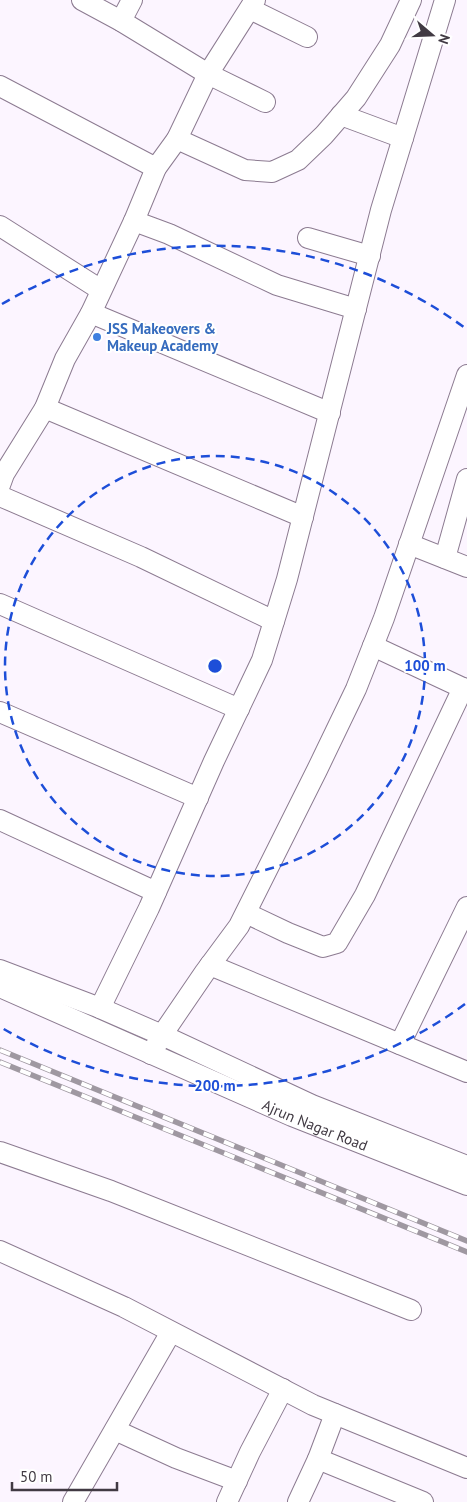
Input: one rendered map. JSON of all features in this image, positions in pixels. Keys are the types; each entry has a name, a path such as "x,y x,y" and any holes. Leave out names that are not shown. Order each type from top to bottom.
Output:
{"street":[{"path":"82,0 121,21 208,74 265,102"},
{"path":"121,21 132,0"},
{"path":"177,139 245,170 272,172 298,160 324,135 356,98 390,45 411,0"},
{"path":"100,1008 156,892 262,660 287,579 381,210 445,0"},
{"path":"0,485 4,474 44,408 65,359 91,313 100,290 134,221 156,168 177,139 208,74 252,4 307,36"},
{"path":"0,86 156,168"},
{"path":"341,115 403,138"},
{"path":"134,221 169,234 277,285 356,309"},
{"path":"0,226 100,290"},
{"path":"308,238 370,256"},
{"path":"91,313 330,413"},
{"path":"151,1054 210,965 239,926 318,770 356,689 384,618 467,375"},
{"path":"44,408 303,518"},
{"path":"445,558 467,479"},
{"path":"0,496 141,557 274,621"},
{"path":"409,544 467,568"},
{"path":"0,604 239,709"},
{"path":"246,913 323,947 337,943 365,895 465,689 373,646"},
{"path":"0,712 198,798"},
{"path":"0,820 156,892"},
{"path":"400,1044 467,907"},
{"path":"210,965 467,1072"},
{"name":"Ajrun Nagar Road","path":"0,970 100,1008 312,1105 467,1166"},
{"name":"Ajrun Nagar Road","path":"0,987 292,1116 467,1185"},
{"path":"0,1152 120,1195 411,1310"},
{"path":"0,1251 124,1307 313,1405 467,1468"},
{"path":"74,1502 171,1332"},
{"path":"227,1502 250,1452 283,1390"},
{"path":"298,1502 318,1459 335,1414"},
{"path":"115,1430 176,1458 237,1481"},
{"path":"318,1459 422,1502"}],"railway":[{"path":"0,1050 467,1241"},
{"path":"0,1062 467,1252"}],"place":[{"name":"JSS Makeovers & Makeup Academy","path":"97,337"}]}
